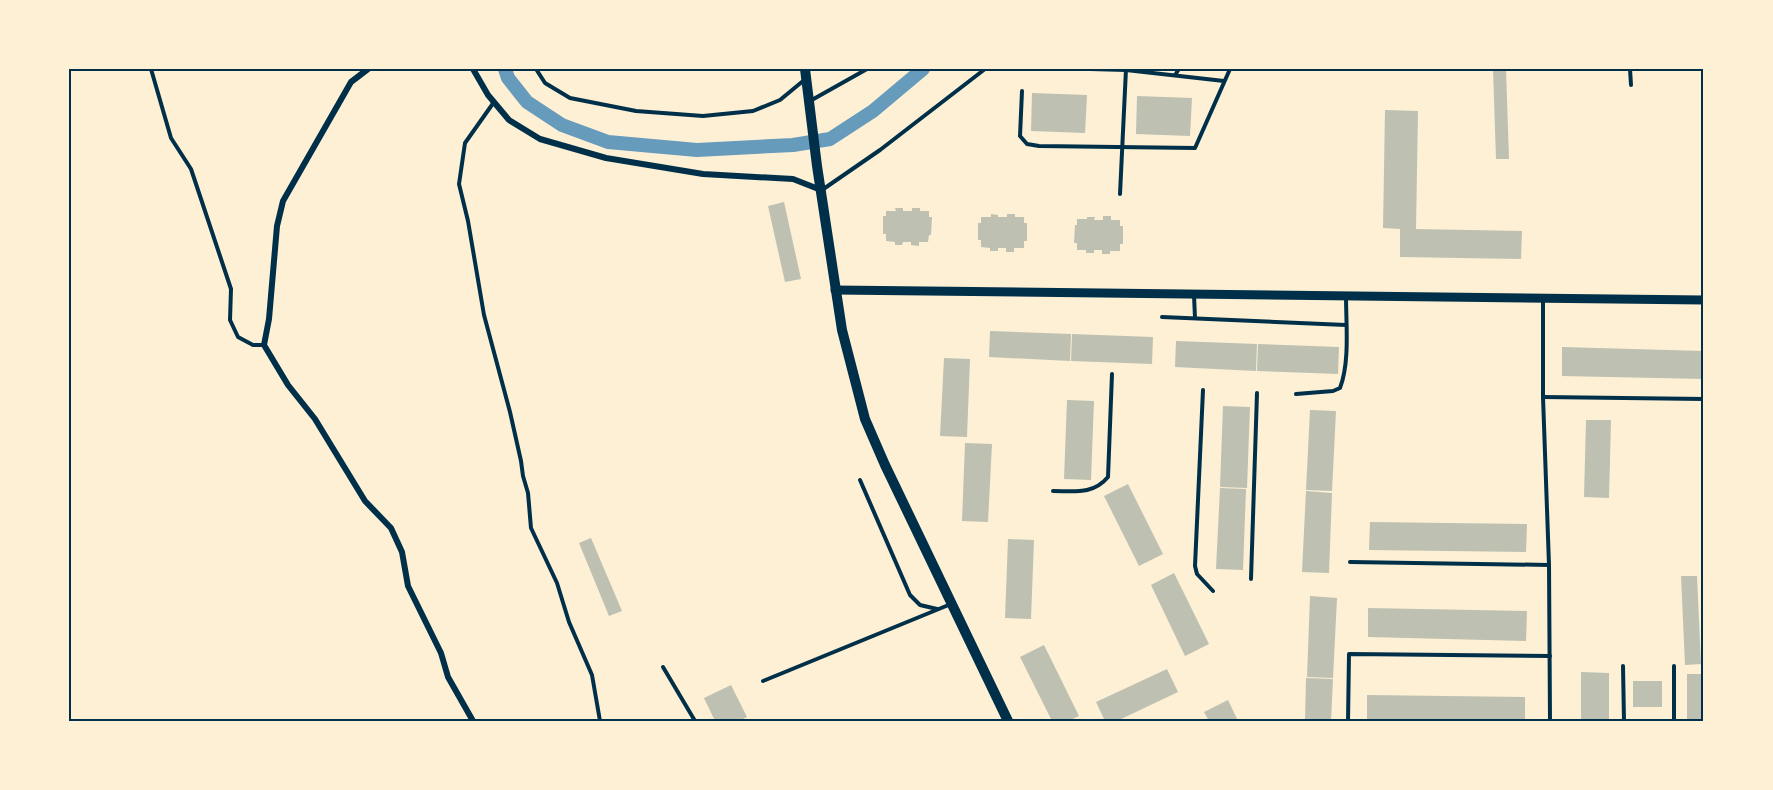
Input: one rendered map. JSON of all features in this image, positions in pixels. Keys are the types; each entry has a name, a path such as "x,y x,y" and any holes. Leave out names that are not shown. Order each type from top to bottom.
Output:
{"main road":[{"path":"806,74 835,290 842,330 865,419 1008,721"}],"street":[{"path":"368,69 351,82 283,201 277,226 269,319 264,345 288,385 315,419 365,501 391,528 402,552 408,586 441,652 447,677 473,721"},
{"path":"473,69 494,102 509,120 540,140 606,158 703,174 793,179 821,190"},
{"path":"835,290 1704,300"}],"lane":[{"path":"151,69 171,138 191,169 231,289 230,320 238,338 253,345 264,345"},
{"path":"536,69 544,82 570,98 636,111 703,116 753,111 780,100 806,74"},
{"path":"809,101 867,69"},
{"path":"821,190 880,150 985,69"},
{"path":"1090,69 1126,70 1224,81"},
{"path":"1175,75 1179,69"},
{"path":"1022,91 1020,136 1027,144 1195,148 1230,69"},
{"path":"1630,69 1631,86"},
{"path":"1120,194 1126,70"},
{"path":"494,102 465,143 459,184 468,221 484,315 510,412 528,493 531,528 557,583 569,622 592,675 600,721"},
{"path":"1194,294 1194,318"},
{"path":"1296,394 1333,391 1340,387 1344,377 1347,296"},
{"path":"1543,298 1550,721"},
{"path":"1162,317 1346,325"},
{"path":"1053,491 1100,487 1108,477 1112,374"},
{"path":"1203,390 1195,566 1197,574 1213,591"},
{"path":"1251,579 1257,393"},
{"path":"1543,397 1704,399"},
{"path":"860,480 910,595 920,605 938,609"},
{"path":"1350,562 1549,565"},
{"path":"763,681 951,604"},
{"path":"1348,721 1348,654 1550,656"},
{"path":"1623,666 1624,721"},
{"path":"1674,666 1674,721"},
{"path":"663,667 695,721"}],"building":[{"path":"1493,69 1506,69 1509,159 1496,159"},
{"path":"1032,93 1087,95 1085,133 1031,131"},
{"path":"1137,96 1192,98 1190,136 1136,134"},
{"path":"1385,110 1418,111 1416,229 1522,231 1521,259 1400,257 1400,229 1383,228"},
{"path":"784,202 801,279 785,282 768,206"},
{"path":"895,208 903,208 903,211 920,208 920,211 929,211 929,217 932,217 931,235 929,235 928,242 919,242 919,246 911,245 911,242 895,245 895,242 886,241 886,234 883,234 883,216 886,216 886,211 896,211"},
{"path":"991,214 998,215 998,217 1015,214 1015,217 1024,217 1024,223 1027,223 1027,241 1024,241 1024,248 1014,248 1014,252 1006,252 1006,248 990,251 990,248 981,247 981,240 978,240 978,223 981,223 981,217 991,217"},
{"path":"1103,216 1111,216 1111,220 1120,220 1120,226 1123,226 1123,244 1120,244 1120,251 1102,254 1102,250 1086,253 1086,250 1077,250 1077,243 1074,243 1077,219 1095,217 1094,220 1103,220"},
{"path":"990,331 1071,334 1070,361 989,357"},
{"path":"1072,334 1153,337 1152,364 1071,361"},
{"path":"1176,341 1257,344 1256,371 1175,367"},
{"path":"1258,344 1339,347 1338,374 1257,371"},
{"path":"1562,347 1704,351 1704,379 1562,376"},
{"path":"944,358 970,359 967,437 940,436"},
{"path":"1067,400 1094,401 1091,480 1064,479"},
{"path":"1223,406 1250,407 1247,488 1220,487"},
{"path":"1310,410 1336,411 1332,491 1306,490"},
{"path":"1586,420 1611,420 1609,498 1584,497"},
{"path":"965,443 992,444 988,522 962,521"},
{"path":"1128,484 1163,554 1139,566 1104,496"},
{"path":"1220,488 1246,489 1243,570 1216,569"},
{"path":"1306,491 1332,493 1329,573 1302,572"},
{"path":"1370,522 1527,524 1526,552 1369,550"},
{"path":"591,538 622,611 609,616 579,543"},
{"path":"1008,539 1034,540 1031,619 1005,618"},
{"path":"1174,573 1209,644 1185,656 1151,585"},
{"path":"1681,576 1697,576 1701,664 1685,665"},
{"path":"1310,596 1337,598 1333,678 1307,677"},
{"path":"1368,608 1527,611 1526,641 1368,637"},
{"path":"1044,645 1079,716 1068,721 1052,721 1020,657"},
{"path":"1167,669 1178,692 1117,721 1105,721 1096,702"},
{"path":"1581,672 1609,673 1609,721 1581,721"},
{"path":"1687,674 1704,674 1704,721 1687,721"},
{"path":"1306,678 1333,679 1331,721 1305,721"},
{"path":"1633,681 1662,681 1662,707 1633,707"},
{"path":"731,685 747,717 739,721 715,721 704,698"},
{"path":"1367,695 1525,697 1525,721 1367,721"},
{"path":"1228,700 1238,721 1209,721 1204,712"}],"waterway":[{"path":"505,69 508,78 527,102 562,125 608,142 697,150 793,145 830,139 873,111 923,69"}]}
